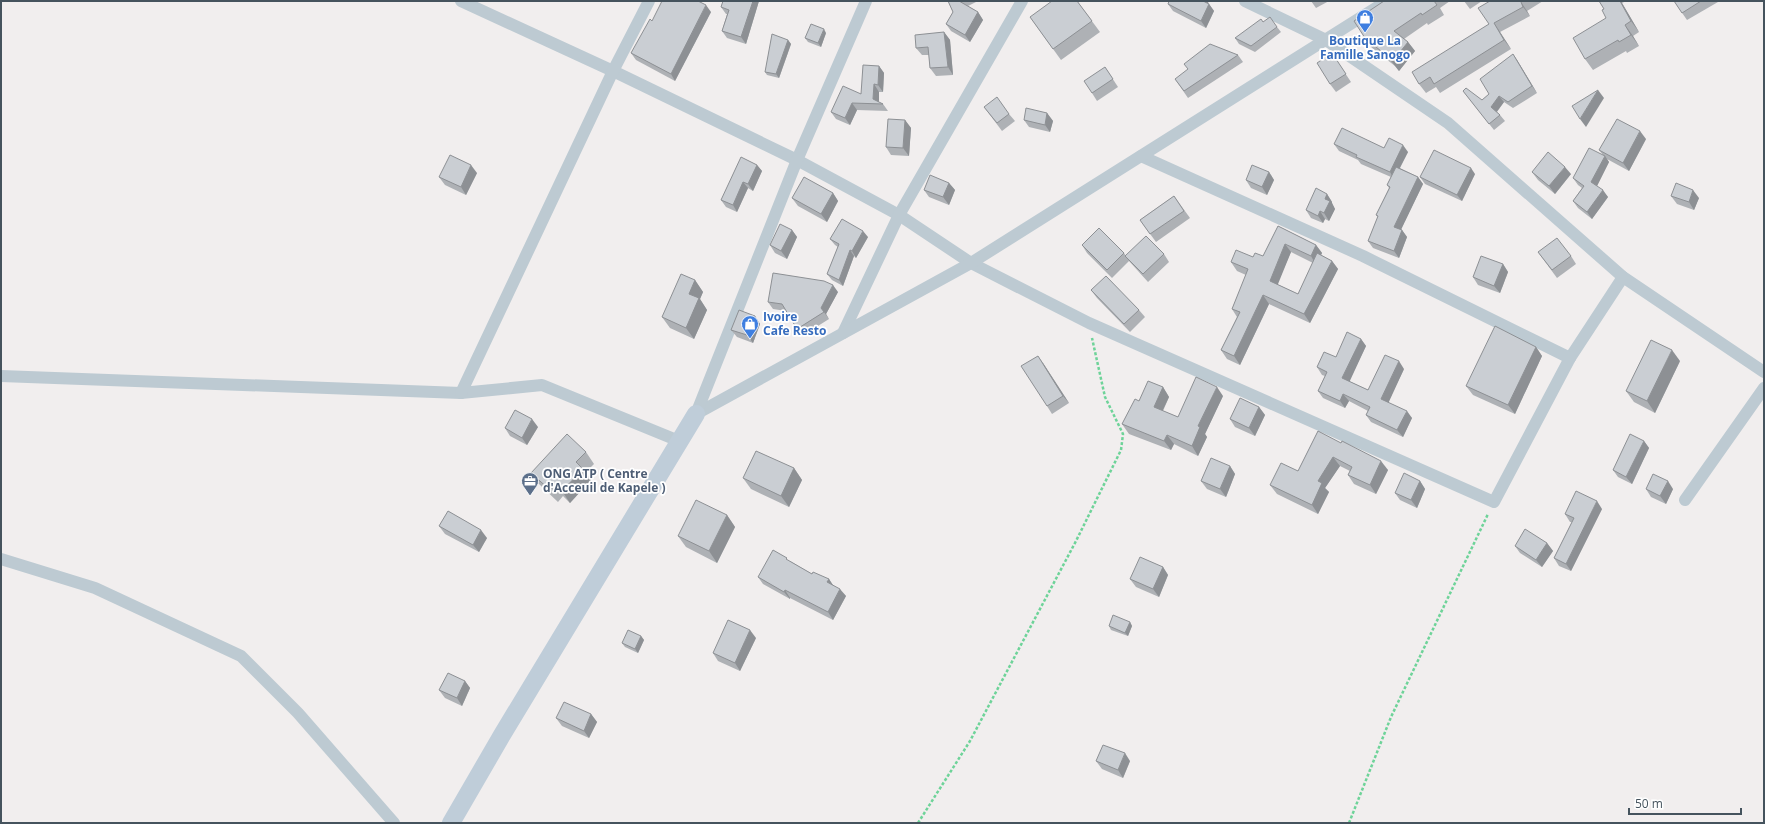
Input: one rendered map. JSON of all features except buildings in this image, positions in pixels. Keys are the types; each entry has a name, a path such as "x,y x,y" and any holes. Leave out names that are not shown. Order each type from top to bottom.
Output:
{"street":[{"path":"461,1 613,71 797,160 899,215 971,263 1089,323 1494,502 1570,358 1623,277"},
{"path":"461,393 613,71 649,1"},
{"path":"451,823 506,728 696,414 797,160 866,1"},
{"path":"843,333 899,215 1022,1"},
{"path":"1245,1 1326,40 1448,123 1623,277 1764,372"},
{"path":"696,414 971,263 1387,1"},
{"path":"1141,156 1363,256 1570,358"},
{"path":"1,376 461,393 542,385 679,441"},
{"path":"1685,500 1764,388"},
{"path":"1,559 95,588 241,656 298,713 394,823"}],"path":[{"path":"918,823 970,741 1076,541 1121,450 1123,434 1105,397 1089,323"},
{"path":"1349,823 1391,717 1494,502"}],"place":[{"name":"Boutique La Famille Sanogo","path":"1365,33"},
{"name":"Ivoire Cafe Resto","path":"750,339"},
{"name":"ONG ATP ( Centre d'Acceuil de Kapele )","path":"530,496"}]}
